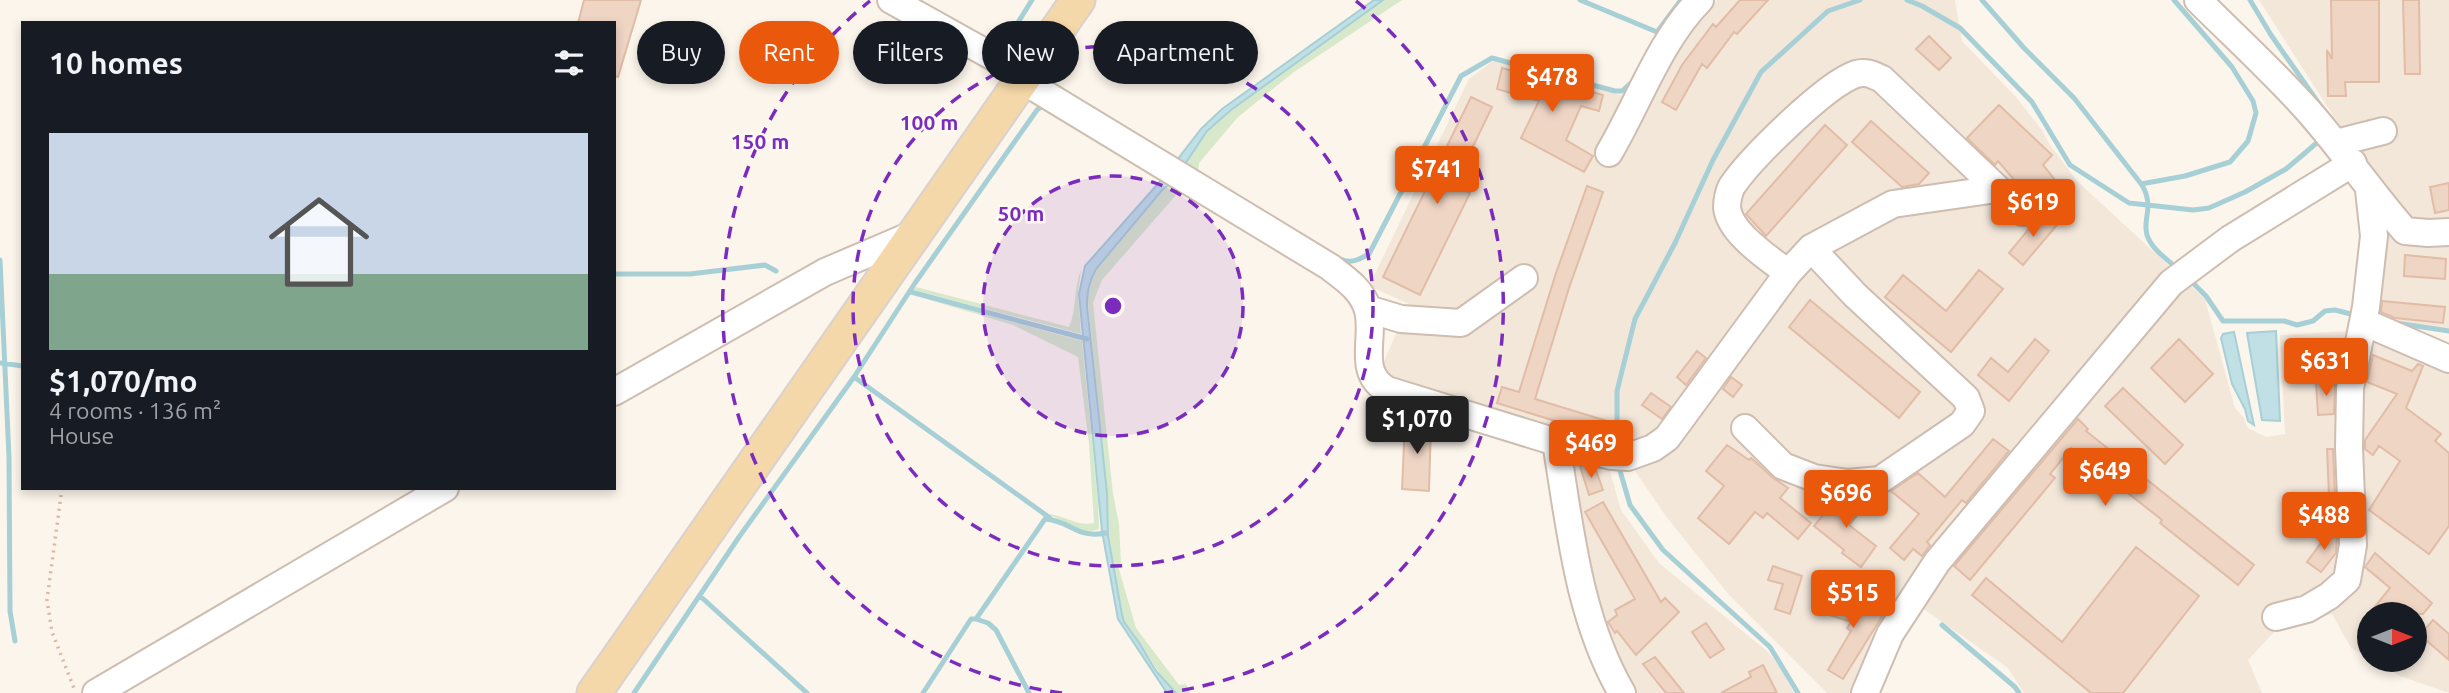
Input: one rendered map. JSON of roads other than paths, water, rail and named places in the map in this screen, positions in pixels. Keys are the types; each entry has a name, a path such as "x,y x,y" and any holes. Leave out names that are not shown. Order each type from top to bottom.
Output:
{"main road":[{"path":"1063,21 1078,0"},
{"path":"594,693 1019,84"}],"street":[{"path":"891,0 982,51"},
{"path":"1609,153 1657,62 1691,9 1700,0"},
{"path":"2198,0 2309,111 2345,153 2369,190 2405,231 2449,232"},
{"path":"1788,273 1752,245 1733,223 1727,207 1730,189 1809,106 1856,74 1867,72 1882,79 2022,212"},
{"path":"1029,84 1330,267 1356,288 1368,309 1370,371 1376,383 1387,390 1556,442 1611,456 1628,457 1653,448 1667,438 1788,273 1811,248 1893,204 1997,189"},
{"path":"1865,693 1891,634 1937,562 2171,283 2345,153 2384,131"},
{"path":"2276,617 2307,609 2329,596 2347,580 2353,545 2349,448 2350,388 2364,322 2374,236 2369,190"},
{"path":"616,391 825,272 914,234"},
{"path":"1745,428 1783,466 1814,478 1848,483 1880,480 1962,424 1972,411 1966,398 1855,295 1811,248"},
{"path":"1368,309 1401,319 1461,323 1524,278"},
{"path":"2364,322 2449,359"},
{"path":"1556,442 1576,559 1591,626 1622,693"},
{"path":"96,693 442,490"}],"water":[{"path":"1374,0 1383,0 1231,110 1207,131 1173,182 1163,189 1096,269 1090,283 1087,306 1107,493 1108,536 1122,615 1156,671 1176,693 1167,693 1118,619 1102,531 1079,294 1085,266 1163,178 1201,129 1222,109"},
{"path":"2276,331 2280,421 2262,420 2247,333"},
{"path":"2234,332 2254,425 2248,421 2232,384 2221,338 2223,334"}],"waterway":[{"path":"1019,21 1032,0"},
{"path":"1580,0 1657,32"},
{"path":"1658,36 1660,34 1657,32 1681,0"},
{"path":"1617,449 1617,391 1635,319 1675,243 1713,160 1761,72 1828,11 1860,0"},
{"path":"1907,0 1960,28 2032,102 2070,165 2129,203 2193,210 2209,208 2286,169 2319,141"},
{"path":"1982,0 2024,48 2074,98 2142,185 2148,200 2146,229 2149,240 2156,250 2178,269"},
{"path":"2141,184 2185,176 2230,162 2248,141 2256,113 2253,101 2232,67 2174,0"},
{"path":"2250,0 2322,108"},
{"path":"1340,259 1355,261 1369,254 1461,76 1492,58 1615,91 1622,91 1633,81"},
{"path":"634,693 739,537 854,377 915,283 1037,110 1042,106 1046,107"},
{"path":"0,260 9,457 10,611 15,641"},
{"path":"616,274 690,274 765,265 776,271"},
{"path":"2190,280 2206,296 2223,321 2284,321 2297,325 2313,321 2325,311 2335,310 2355,315"},
{"path":"911,292 1087,339"},
{"path":"2396,323 2449,331"},
{"path":"0,363 21,366"},
{"path":"854,377 1050,518"},
{"path":"1618,464 1630,505 1663,550 1770,647 1798,693"},
{"path":"923,693 971,619 976,619 1045,519 1088,534 1106,533"},
{"path":"700,596 807,693"},
{"path":"976,619 988,623 996,630 1029,693"},
{"path":"1942,625 2019,693"}]}
